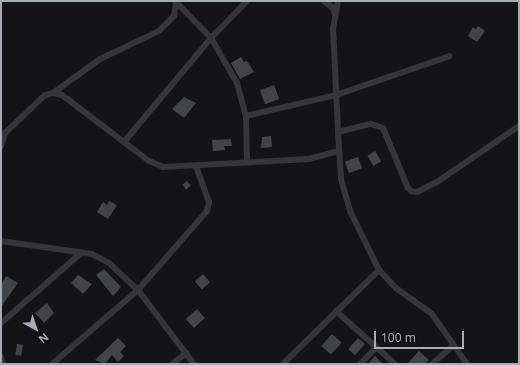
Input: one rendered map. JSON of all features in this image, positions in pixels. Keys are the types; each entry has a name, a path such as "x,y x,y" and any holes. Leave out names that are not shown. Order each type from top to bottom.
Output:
{"street":[{"path":"176,1 211,38 237,83 246,116 247,162"},
{"path":"1,146 3,131 45,95 53,93 100,59 159,31 174,16 176,1"},
{"path":"124,142 211,38 247,1"},
{"path":"324,1 332,7 334,14 336,95 341,179 351,213 379,270 396,288 432,314 467,364"},
{"path":"334,14 338,1"},
{"path":"246,116 336,95 450,56"},
{"path":"53,93 62,96 149,161 163,167 309,159 339,151"},
{"path":"338,132 372,124 383,128 408,188 410,191 417,192 436,182 480,150 519,126"},
{"path":"52,364 138,290 207,211 209,202 196,166"},
{"path":"1,242 92,254 109,263 138,290 194,364"},
{"path":"1,323 81,252"},
{"path":"284,364 379,270"},
{"path":"336,311 395,364"},
{"path":"432,364 453,346"},
{"path":"360,364 376,348"},
{"path":"172,364 186,353"},
{"path":"1,357 3,364"}],"building":[{"path":"478,26 485,31 477,42 468,36 473,27 476,29"},
{"path":"241,57 244,62 247,61 254,72 240,79 231,63"},
{"path":"274,85 279,99 265,104 260,90"},
{"path":"184,97 196,103 184,118 172,109"},
{"path":"271,136 272,147 261,148 262,137"},
{"path":"231,139 232,146 224,146 225,150 213,151 212,140"},
{"path":"375,151 381,161 373,166 367,156"},
{"path":"358,157 362,168 349,173 345,162"},
{"path":"187,181 191,186 186,189 182,185"},
{"path":"109,201 117,205 108,219 97,212 103,202 107,205"},
{"path":"104,269 121,287 113,296 96,275"},
{"path":"203,274 210,282 202,290 195,281"},
{"path":"78,275 92,284 83,294 71,283"},
{"path":"6,276 18,283 1,307 1,285"},
{"path":"47,303 54,313 44,323 35,313"},
{"path":"197,309 205,318 194,328 186,319"},
{"path":"332,334 342,343 331,355 321,346"},
{"path":"118,338 126,346 120,352 124,356 118,362 112,355 105,364 95,360"},
{"path":"358,338 365,344 355,355 348,349"},
{"path":"17,344 23,345 21,356 15,355"},
{"path":"419,351 429,360 425,364 407,364"},
{"path":"375,356 383,364 368,364"}]}
